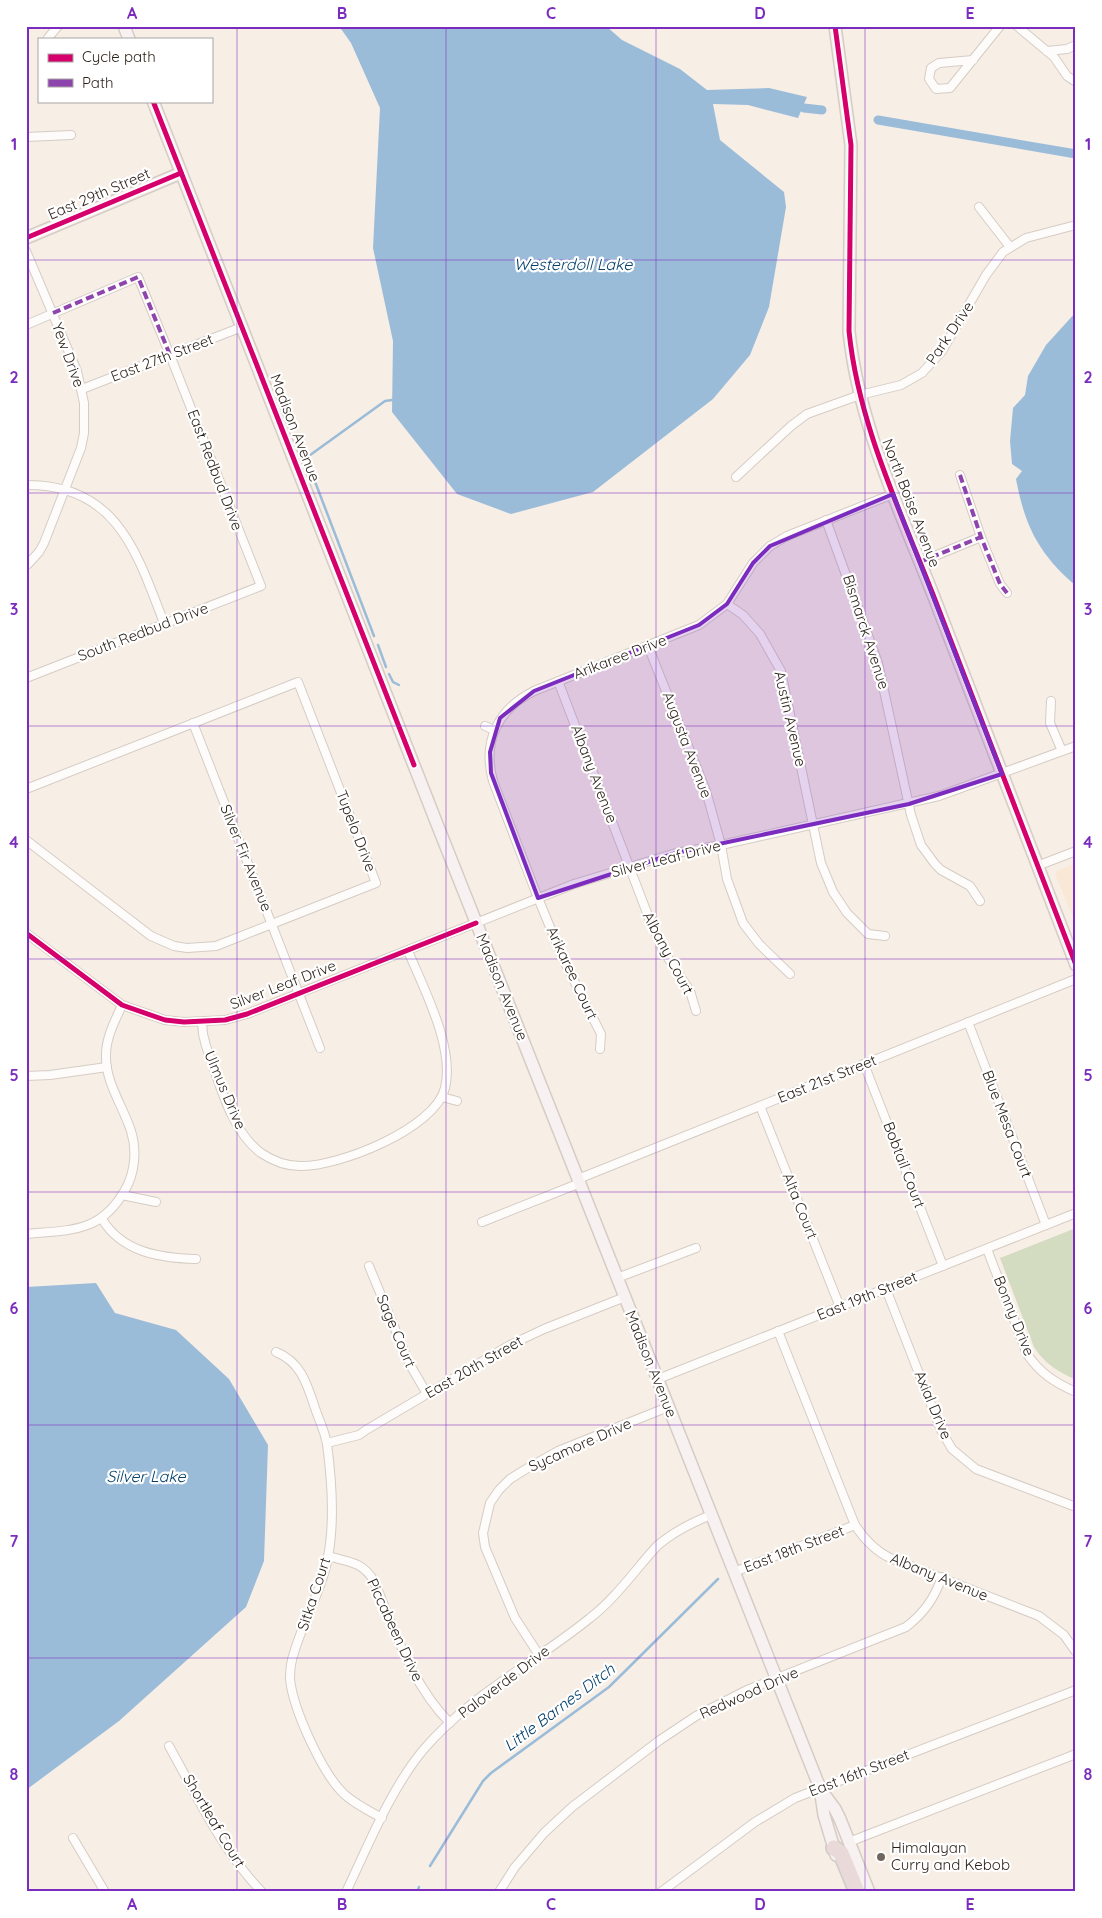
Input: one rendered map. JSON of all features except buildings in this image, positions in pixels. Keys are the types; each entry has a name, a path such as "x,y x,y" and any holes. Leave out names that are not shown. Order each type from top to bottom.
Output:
{"highway":[{"path":"834,1848 841,1854 857,1892"}],"main road":[{"path":"124,26 129,38"},
{"name":"North Boise Avenue","path":"835,26 851,145 848,317 852,361 860,395 893,494 1076,965"},
{"name":"Madison Avenue","path":"153,102 476,923 820,1788 824,1815 849,1892"},
{"name":"East 29th Street","path":"26,238 181,173"},
{"name":"Madison Avenue","path":"820,1788 835,1809 869,1892"}],"street":[{"path":"48,38 58,26"},
{"path":"973,60 939,63 931,68 929,79 936,89 950,88 973,60 1000,26"},
{"path":"1017,26 1054,56 1067,76 1076,82"},
{"path":"1047,51 1067,49 1076,45"},
{"path":"26,138 71,136"},
{"path":"979,207 1010,247"},
{"name":"Park Drive","path":"736,477 791,426 807,414 860,395 901,385 922,373 931,365 952,334 998,257 1010,247 1026,238 1076,225"},
{"name":"Yew Drive","path":"26,251 77,371 84,403 84,433 81,448 44,543 28,564"},
{"name":"East Redbud Drive","path":"53,313 138,277 261,586"},
{"path":"26,325 53,313"},
{"name":"East 27th Street","path":"82,389 242,327"},
{"path":"960,475 981,537 1000,584 1007,593"},
{"path":"26,486 36,485 65,490 88,500 104,511 120,527 138,557 164,623"},
{"name":"Arikaree Drive","path":"538,898 490,773 490,752 494,730 500,718 521,697 699,625 727,604 753,562 763,551 787,536 893,494"},
{"name":"Bismarck Avenue","path":"826,520 878,662 909,804 921,845 941,870 970,886 980,901"},
{"path":"920,562 981,537"},
{"name":"South Redbud Drive","path":"26,678 261,586"},
{"name":"Austin Avenue","path":"727,604 743,615 760,634 781,672 821,863 828,882 839,903 868,934 885,936"},
{"name":"Augusta Avenue","path":"648,646 706,791 721,845 727,879 743,923 759,944 790,974"},
{"name":"Albany Avenue","path":"558,681 630,866"},
{"name":"Tupelo Drive","path":"26,789 298,682 376,883 216,946 187,948 174,946 151,936 26,840"},
{"path":"1051,701 1050,723 1062,751"},
{"name":"Silver Fir Avenue","path":"193,723 320,1048"},
{"path":"484,726 494,730"},
{"name":"Silver Leaf Drive","path":"27,934 122,1005 165,1020 202,1022 225,1020 247,1014 574,884 676,853 909,804 957,791 1076,746"},
{"path":"1037,866 1076,851"},
{"name":"Albany Court","path":"630,866 648,918 664,952 690,991 696,1011"},
{"name":"Arikaree Court","path":"538,898 564,961 601,1034 600,1049"},
{"path":"408,951 444,1044 447,1066 445,1088 442,1097 458,1101"},
{"name":"East 21st Street","path":"482,1222 760,1106 1076,978"},
{"path":"26,1234 70,1230 102,1219 117,1205 132,1174 134,1149 131,1132 109,1078 106,1057 109,1034 122,1005"},
{"name":"Ulmus Drive","path":"202,1022 206,1046 233,1118 252,1145 278,1163 300,1166 326,1163 381,1143 416,1124 442,1097"},
{"name":"Blue Mesa Court","path":"968,1022 1046,1225"},
{"name":"Bobtail Court","path":"864,1064 943,1266"},
{"path":"26,1076 50,1076 107,1067"},
{"name":"Alta Court","path":"760,1106 840,1307"},
{"path":"122,1195 156,1202"},
{"name":"East 19th Street","path":"658,1379 1076,1213"},
{"path":"102,1219 116,1236 136,1249 175,1258 196,1259"},
{"path":"617,1278 696,1248"},
{"name":"Bonny Drive","path":"987,1249 1027,1354 1033,1363 1049,1378 1076,1392"},
{"name":"Sage Court","path":"369,1266 409,1363 427,1394"},
{"name":"Axial Drive","path":"886,1289 941,1430 952,1449 976,1469 1076,1507"},
{"name":"East 20th Street","path":"327,1443 359,1434 510,1345 544,1329 625,1297"},
{"name":"Albany Avenue","path":"778,1331 854,1526 866,1540 881,1553 1039,1616 1064,1635 1076,1652"},
{"name":"Sitka Court","path":"276,1352 288,1356 304,1376 327,1443 332,1489 332,1520 328,1556 294,1652 290,1670 292,1691 320,1763 328,1775 351,1800 382,1818"},
{"name":"Sycamore Drive","path":"539,1655 515,1618 485,1547 483,1533 490,1503 510,1479 526,1469 558,1452 668,1407"},
{"name":"Paloverde Drive","path":"346,1892 382,1818 410,1767 450,1722 474,1702 600,1610 661,1542 680,1529 711,1515"},
{"name":"East 18th Street","path":"734,1572 854,1526"},
{"name":"Piccabeen Drive","path":"328,1556 358,1565 368,1571 415,1676 434,1706 450,1722"},
{"name":"Redwood Drive","path":"499,1892 515,1867 544,1833 572,1807 696,1716 733,1697 906,1627 924,1612 932,1602 942,1577"},
{"name":"East 16th Street","path":"661,1892 774,1809 795,1798 1076,1690"},
{"name":"Shortleaf Court","path":"169,1746 224,1842 247,1876 262,1892"},
{"path":"849,1842 1076,1754"},
{"path":"73,1838 105,1892"}],"highlighted area":[{"path":"893,494 1002,774 909,804 676,853 538,898 491,773 490,752 500,718 534,691 699,625 727,604 753,563 770,546"}],"shaded area":[{"path":"1076,863 1076,920 1074,920 1055,874 1057,871"}],"green space":[{"path":"1076,1228 1076,1380 1052,1366 1034,1347 1000,1258"}],"water":[{"name":"Westerdoll Lake","path":"339,26 606,26 622,40 680,69 707,90 769,88 807,97 798,118 748,105 713,104 720,140 784,192 786,207 769,307 750,355 713,399 593,492 511,514 457,494 392,412 393,341 373,248 380,108 351,43"},
{"path":"1076,312 1076,586 1052,563 1029,526 1016,479 1022,471 1012,464 1010,441 1013,408 1025,395 1028,376 1046,345"},
{"name":"Silver Lake","path":"96,1283 115,1313 176,1330 229,1379 268,1445 264,1561 246,1607 119,1721 26,1790 26,1287"}],"waterway":[{"path":"804,108 822,110"},
{"path":"878,120 1076,154"},
{"name":"Little Barnes Ditch","path":"374,636 306,458 385,401 392,400"},
{"name":"Little Barnes Ditch","path":"378,645 386,667"},
{"name":"Little Barnes Ditch","path":"389,674 393,682 399,685"},
{"name":"Little Barnes Ditch","path":"430,1866 483,1781 491,1773 609,1687 718,1579"},
{"name":"Little Barnes Ditch","path":"417,1892 419,1887"}],"marked path":[{"path":"53,313 138,277 170,355"},
{"path":"960,475 981,537 1000,584 1007,593"},
{"path":"920,562 981,537"}],"cycle path":[{"path":"835,26 851,145 849,331 861,398 894,496 1076,965"},
{"path":"153,102 414,765"},
{"path":"26,238 181,173"},
{"path":"26,933 122,1005 165,1020 184,1022 225,1020 247,1014 476,923"}],"place":[{"name":"Himalayan Curry and Kebob","path":"881,1857"}]}
